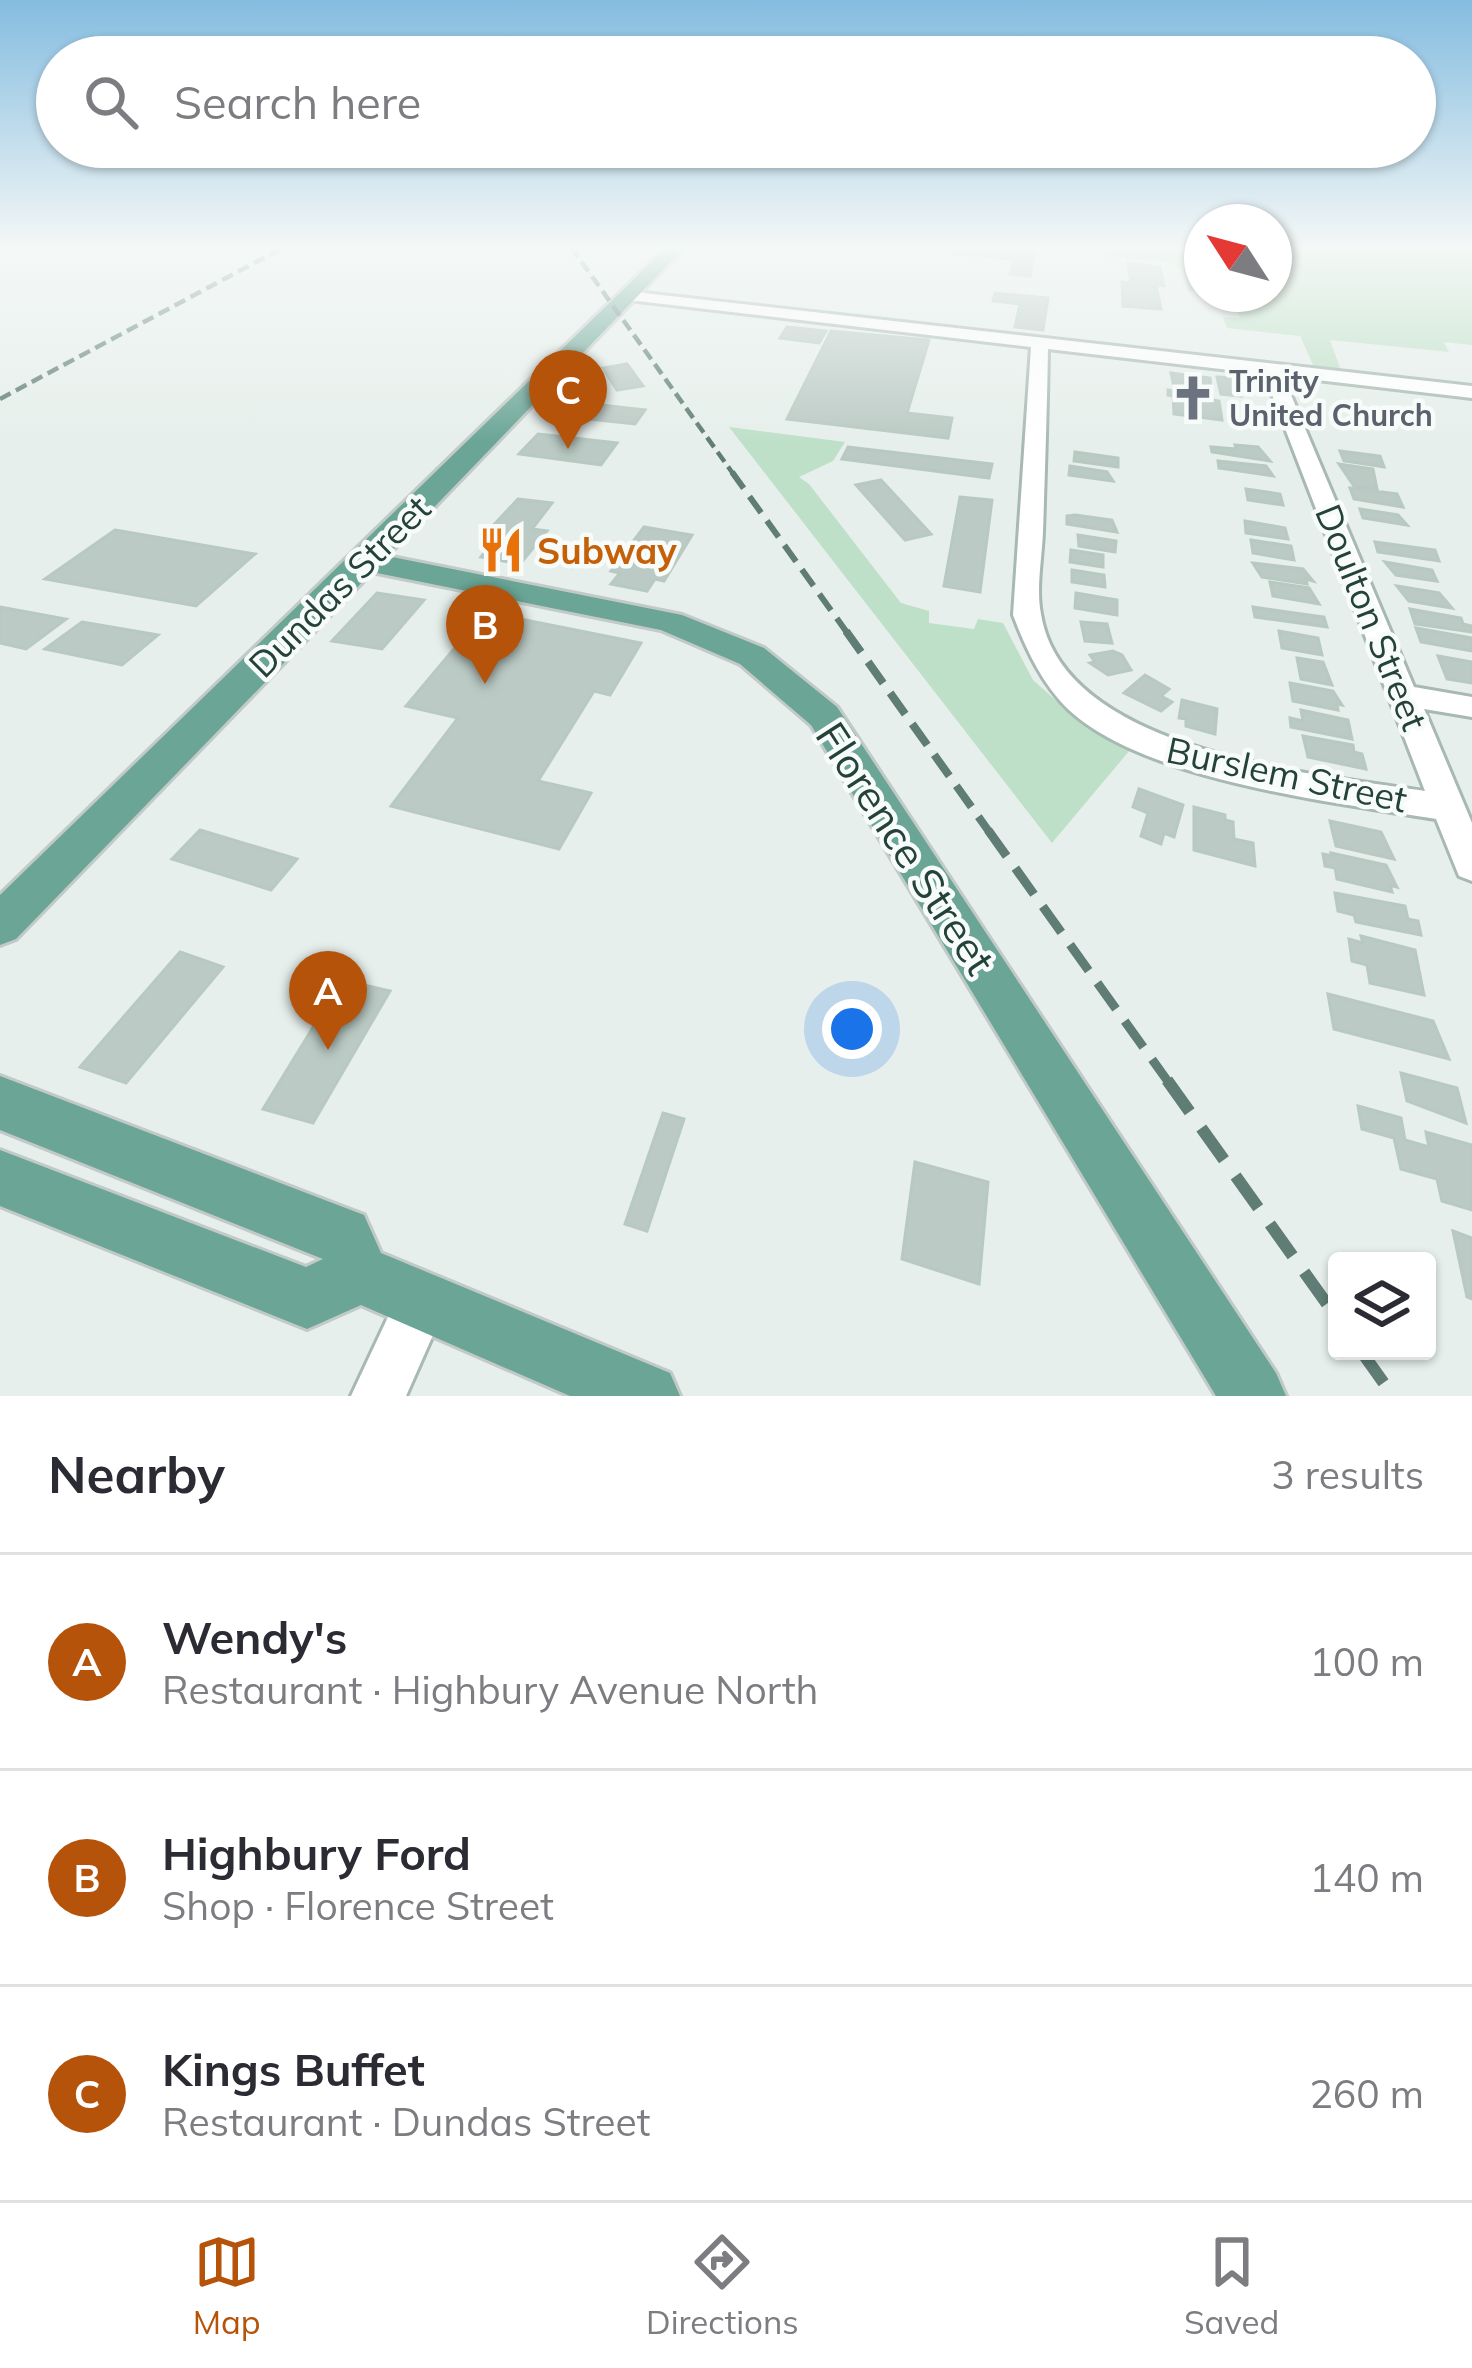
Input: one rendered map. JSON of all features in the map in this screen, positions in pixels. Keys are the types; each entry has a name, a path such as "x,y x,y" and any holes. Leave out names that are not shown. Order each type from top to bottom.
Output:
{"main road":[{"name":"Dundas Street","path":"0,925 610,312"},
{"name":"Florence Street","path":"364,561 670,622 752,656 824,716 1253,1396"},
{"path":"0,1103 343,1236 361,1274 647,1396"},
{"path":"0,1178 307,1298 361,1274"}],"street":[{"path":"768,312 1472,392"},
{"name":"Burslem Street","path":"1040,343 1027,615 1042,656 1083,706 1144,743 1219,765 1450,808"},
{"name":"Doulton Street","path":"1271,369 1472,866"},
{"path":"1404,695 1472,707"},
{"path":"379,1396 422,1300"}],"green space":[{"path":"1238,312 1472,312 1472,345 1444,342 1449,352 1330,340 1342,373 1314,367 1300,336 1227,328 1223,317 1240,318"},
{"path":"729,427 845,442 833,461 799,477 901,603 929,611 929,623 974,629 978,619 1003,623 1033,680 1077,719 1130,750 1052,843"}],"building":[{"path":"1018,312 1046,312 1043,330 1015,327"},
{"path":"787,327 826,331 819,343 780,338"},
{"path":"831,331 929,340 907,413 952,418 948,438 787,419"},
{"path":"627,364 643,386 617,390 603,368"},
{"name":"Trinity United Church","path":"1171,373 1210,378 1212,400 1219,401 1222,420 1174,414 1173,396 1168,395 1168,390 1175,391"},
{"path":"1217,377 1240,378 1241,396 1221,394"},
{"path":"565,401 645,410 635,424 552,415"},
{"path":"538,434 617,443 601,465 519,454"},
{"path":"1235,445 1258,447 1270,461 1212,452 1211,447 1236,449"},
{"path":"848,447 992,464 989,478 842,459"},
{"path":"1340,451 1380,456 1384,467 1344,461"},
{"path":"1075,452 1118,458 1118,467 1074,461"},
{"path":"1218,461 1266,466 1273,476 1219,468"},
{"path":"1339,464 1373,469 1377,489 1354,486"},
{"path":"1070,466 1107,472 1113,481 1069,475"},
{"path":"881,480 931,534 905,540 856,485"},
{"path":"1350,488 1397,494 1403,507 1354,499"},
{"path":"1246,489 1280,494 1283,505 1248,500"},
{"path":"960,497 992,500 980,592 944,586"},
{"path":"518,499 552,503 532,529 547,531 520,564 481,557 492,543 494,533 489,530"},
{"path":"1360,509 1398,515 1407,525 1363,518"},
{"path":"1067,516 1112,520 1117,532 1067,524"},
{"path":"1245,521 1285,528 1288,539 1246,533"},
{"path":"644,527 692,535 664,581 655,579 647,591 611,584 620,573 611,571"},
{"path":"115,530 255,554 196,606 45,579"},
{"path":"1078,535 1116,541 1115,552 1079,546"},
{"path":"1251,540 1291,546 1294,560 1253,553"},
{"path":"1375,542 1435,550 1439,561 1378,552"},
{"path":"1071,550 1103,555 1103,567 1070,562"},
{"path":"1385,562 1432,570 1437,581 1396,575"},
{"path":"1253,563 1303,569 1313,581 1262,577"},
{"path":"1072,570 1104,575 1105,587 1072,582"},
{"path":"1270,582 1309,588 1319,604 1273,596"},
{"path":"1397,586 1439,593 1452,608 1409,601"},
{"path":"377,593 424,600 382,649 332,641"},
{"path":"1076,593 1117,600 1117,615 1075,608"},
{"path":"0,607 66,619 26,649 0,643"},
{"path":"1253,607 1324,617 1327,627 1255,617"},
{"path":"1410,609 1461,618 1463,624 1472,626 1472,632 1415,624"},
{"path":"485,612 641,643 610,695 594,691 538,781 591,793 559,849 391,806 458,718 406,706"},
{"path":"82,622 158,635 122,665 45,649"},
{"path":"1081,622 1107,624 1112,643 1085,641"},
{"path":"1416,628 1472,638 1472,651 1421,642"},
{"path":"1279,631 1318,638 1322,655 1282,648"},
{"path":"1113,651 1122,655 1131,670 1108,675 1090,663 1095,662 1090,655"},
{"path":"1438,656 1472,662 1472,683 1447,679"},
{"path":"1297,658 1323,662 1332,685 1301,679"},
{"path":"1145,675 1169,689 1161,696 1172,702 1161,711 1124,693"},
{"path":"1290,683 1333,691 1342,705 1337,704 1338,710 1293,701"},
{"path":"1182,700 1217,709 1215,734 1186,726 1186,719 1179,718"},
{"path":"1301,710 1348,720 1352,739 1291,727 1290,718 1303,721"},
{"path":"1303,736 1353,745 1354,752 1362,754 1366,769 1308,757"},
{"path":"1139,789 1183,805 1174,837 1164,833 1161,844 1141,836 1148,813 1133,807"},
{"path":"1194,807 1225,815 1225,820 1233,822 1234,839 1253,843 1255,866 1194,850"},
{"path":"1330,821 1381,832 1394,859 1336,846"},
{"path":"200,830 297,859 271,890 172,859"},
{"path":"1323,854 1386,865 1397,887 1390,885 1392,892 1337,879 1335,868 1325,866"},
{"path":"1335,893 1405,906 1408,919 1418,921 1421,935 1356,922 1354,915 1338,911"},
{"path":"1361,936 1415,950 1424,995 1370,983 1367,965 1352,961 1349,939 1363,943"},
{"path":"180,952 223,967 126,1083 80,1067"},
{"path":"342,980 390,991 313,1123 263,1109"},
{"path":"1328,994 1433,1021 1449,1059 1334,1029"},
{"path":"1401,1073 1457,1088 1466,1123 1407,1101"},
{"path":"1358,1106 1401,1118 1405,1140 1429,1147 1426,1132 1472,1145 1472,1210 1442,1201 1437,1179 1401,1169 1394,1138 1362,1129"},
{"path":"663,1113 684,1119 647,1231 625,1224"},
{"path":"915,1162 988,1182 979,1284 902,1259"},
{"path":"1453,1231 1472,1238 1472,1299 1467,1297"}],"railway":[{"path":"0,399 162,312"},
{"path":"618,312 734,475"},
{"path":"732,472 848,634"},
{"path":"846,631 990,833"},
{"path":"988,830 1169,1083"},
{"path":"1167,1080 1328,1305"},
{"path":"1367,1360 1393,1396"}],"place":[{"name":"Trinity United Church","path":"1193,398"},
{"name":"Kings Buffet","path":"568,449"},
{"name":"Subway","path":"501,550"},
{"name":"Highbury Ford","path":"485,684"},
{"name":"Wendy's","path":"328,1050"}]}
